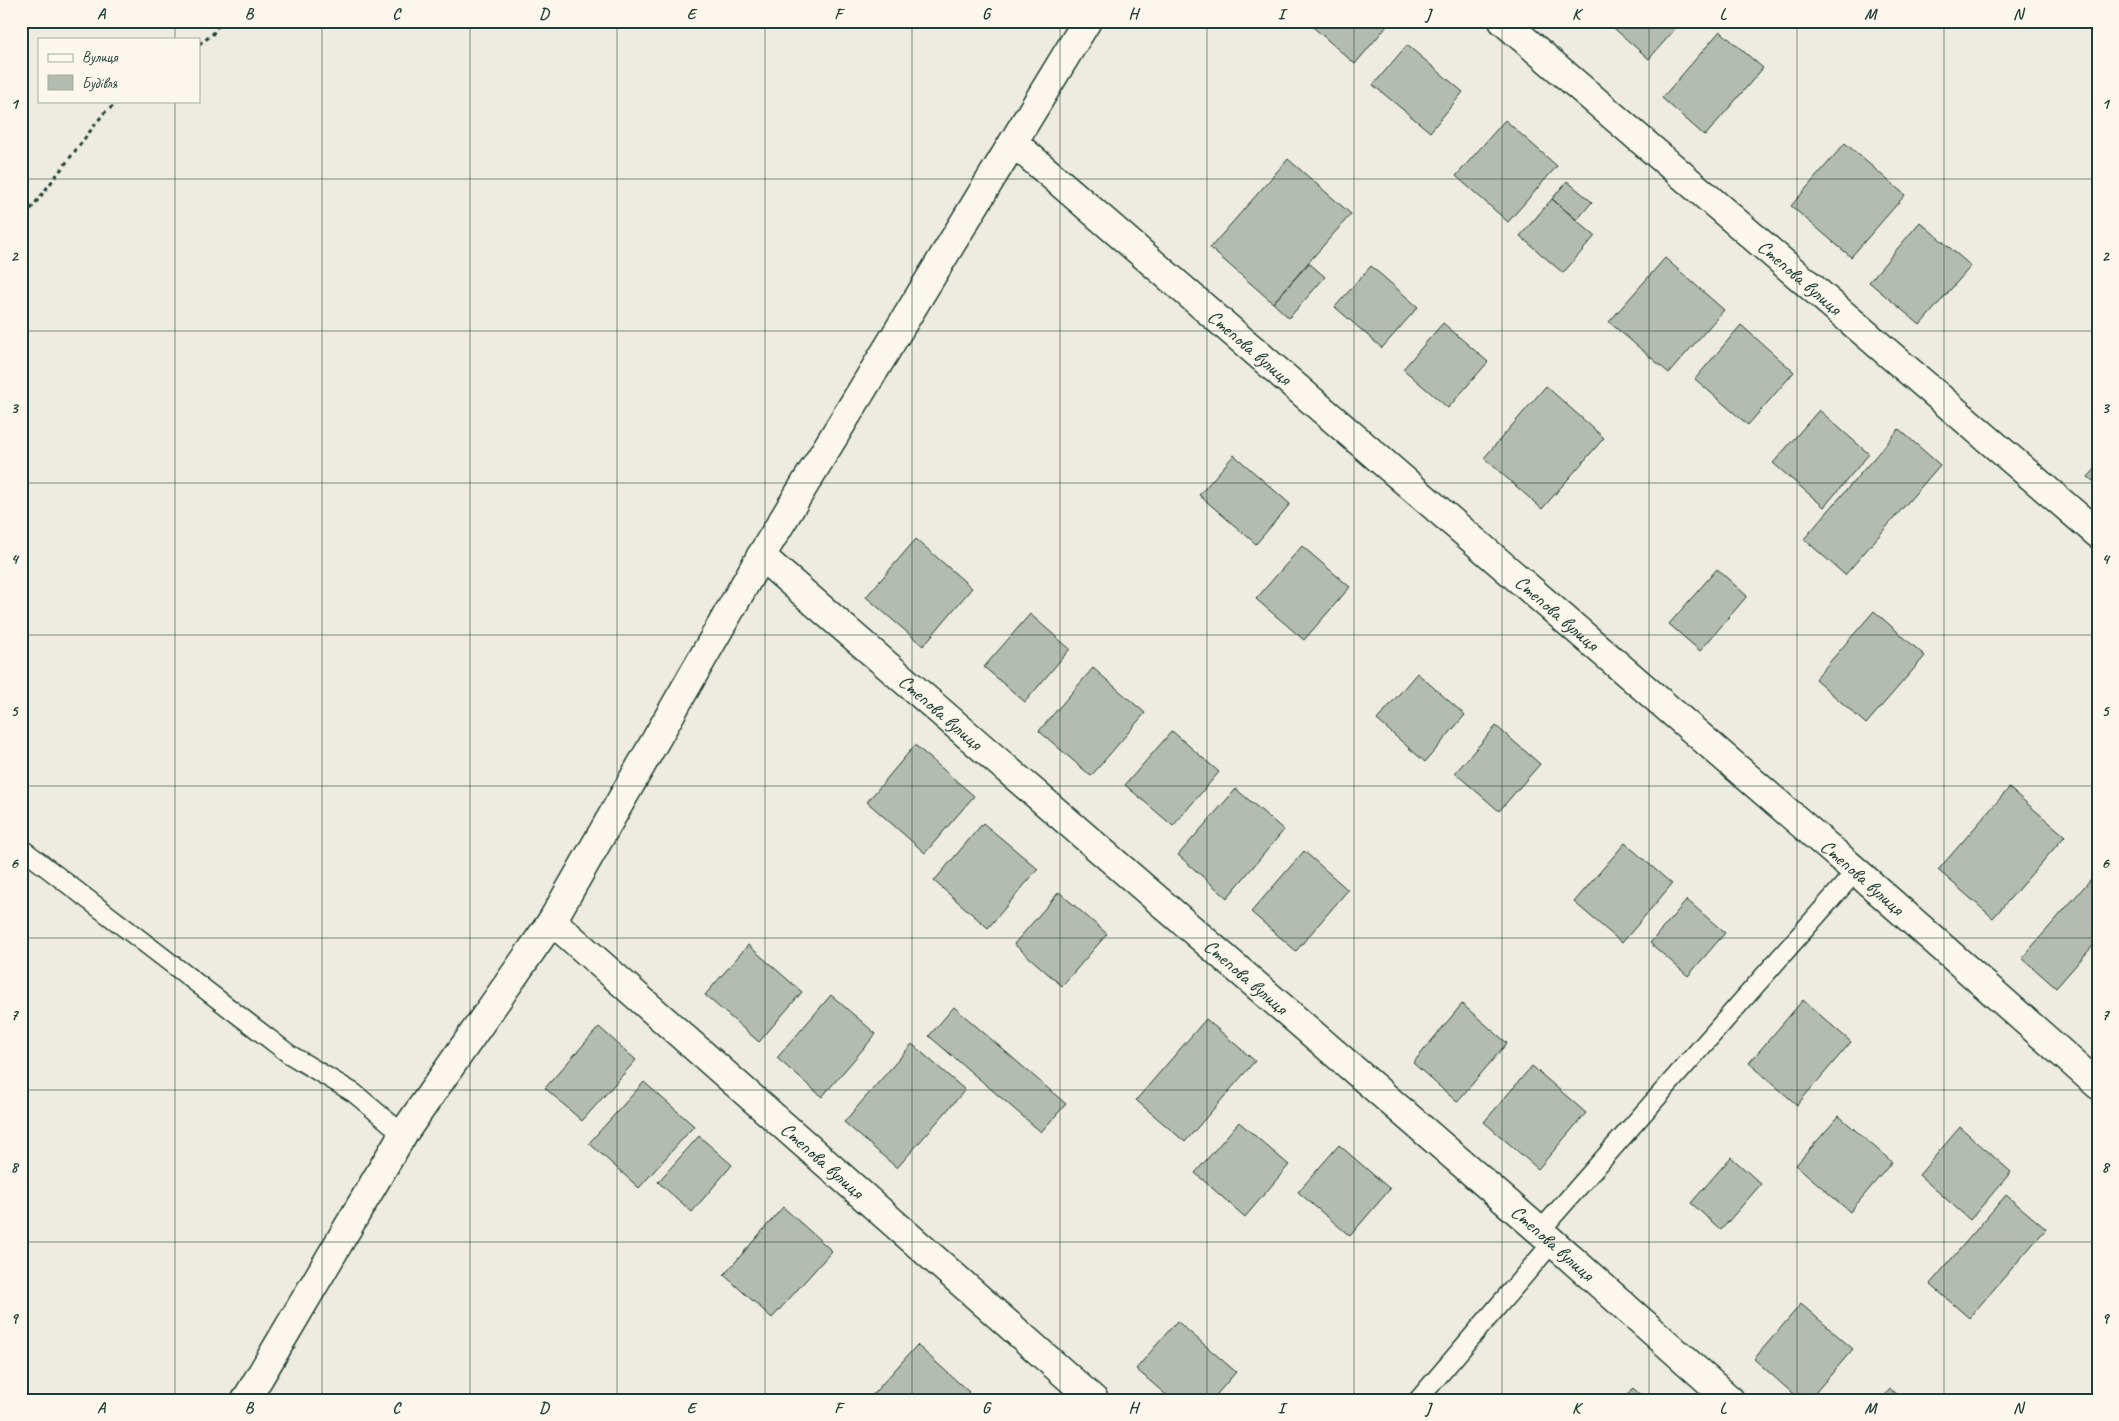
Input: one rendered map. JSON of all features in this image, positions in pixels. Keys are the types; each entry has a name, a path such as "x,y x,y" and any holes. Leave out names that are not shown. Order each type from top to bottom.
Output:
{"street":[{"path":"246,1400 403,1134 552,921 761,556 1087,21"},
{"name":"Степова вулиця","path":"1503,21 2098,534"},
{"name":"Степова вулиця","path":"1014,143 1856,871 2098,1085"},
{"name":"Степова вулиця","path":"761,556 1546,1237 1730,1400"},
{"name":"Степова вулиця","path":"552,921 1094,1400"}],"lane":[{"path":"21,848 164,956 289,1054 354,1093 403,1134"},
{"path":"1418,1400 1546,1237 1856,871"}],"path":[{"path":"200,43 212,35 221,21"},
{"path":"21,222 104,113 119,102"}],"building":[{"path":"1306,21 1391,21 1355,64"},
{"path":"1609,21 1682,21 1649,59 1608,23"},
{"path":"1720,31 1763,68 1705,136 1662,98"},
{"path":"1407,45 1463,92 1430,132 1373,85"},
{"path":"1505,120 1557,166 1508,222 1456,176"},
{"path":"1845,143 1905,195 1851,257 1791,206"},
{"path":"1288,159 1351,214 1273,303 1210,248"},
{"path":"1567,181 1592,202 1577,220 1552,199"},
{"path":"1552,199 1595,236 1563,273 1520,236"},
{"path":"1920,222 1971,266 1920,325 1869,282"},
{"path":"1665,258 1724,310 1669,373 1609,322"},
{"path":"1309,263 1325,277 1289,318 1273,303"},
{"path":"1371,266 1418,307 1382,348 1335,307"},
{"path":"1443,323 1488,362 1448,408 1403,369"},
{"path":"1741,325 1794,372 1748,425 1695,379"},
{"path":"1546,386 1604,438 1542,509 1484,458"},
{"path":"1819,410 1869,454 1824,507 1773,463"},
{"path":"1899,429 1940,465 1845,575 1804,539"},
{"path":"1234,455 1290,504 1256,544 1199,495"},
{"path":"2098,466 2098,485 2088,477"},
{"path":"916,539 972,588 923,646 866,597"},
{"path":"1302,546 1350,587 1304,640 1256,599"},
{"path":"1717,569 1747,596 1700,651 1669,624"},
{"path":"1874,611 1925,656 1866,724 1815,679"},
{"path":"1030,614 1070,649 1025,702 984,667"},
{"path":"1093,668 1145,713 1091,776 1039,731"},
{"path":"1417,673 1465,715 1425,762 1377,720"},
{"path":"1496,726 1540,764 1499,811 1455,773"},
{"path":"1172,731 1219,772 1173,826 1125,785"},
{"path":"915,745 974,796 925,853 867,802"},
{"path":"2009,788 2065,836 1993,918 1938,870"},
{"path":"1236,789 1284,830 1227,898 1178,855"},
{"path":"983,823 1038,869 988,928 934,881"},
{"path":"1625,843 1672,884 1622,943 1574,902"},
{"path":"1304,851 1348,890 1296,951 1251,912"},
{"path":"2098,871 2098,940 2056,988 2022,958"},
{"path":"1059,892 1107,934 1062,986 1014,944"},
{"path":"1687,900 1725,933 1688,976 1650,943"},
{"path":"748,945 802,992 759,1042 705,995"},
{"path":"831,995 876,1034 822,1097 777,1058"},
{"path":"1803,1000 1851,1042 1797,1105 1749,1063"},
{"path":"1462,1004 1507,1043 1457,1102 1413,1063"},
{"path":"954,1007 1066,1104 1041,1132 929,1036"},
{"path":"1206,1019 1255,1061 1185,1142 1136,1100"},
{"path":"599,1027 636,1060 582,1121 545,1088"},
{"path":"912,1044 965,1090 897,1168 844,1122"},
{"path":"1532,1066 1586,1113 1538,1169 1484,1122"},
{"path":"644,1082 694,1126 639,1188 589,1143"},
{"path":"1839,1116 1892,1162 1850,1212 1796,1165"},
{"path":"1239,1122 1289,1165 1245,1217 1195,1173"},
{"path":"1960,1127 2011,1172 1970,1220 1919,1175"},
{"path":"699,1136 732,1165 692,1212 658,1182"},
{"path":"1339,1145 1390,1189 1350,1236 1298,1192"},
{"path":"1731,1157 1761,1184 1721,1230 1691,1203"},
{"path":"2006,1195 2046,1229 1969,1318 1930,1284"},
{"path":"783,1207 832,1251 772,1318 724,1275"},
{"path":"1801,1304 1853,1349 1809,1400 1800,1400 1754,1359"},
{"path":"1177,1321 1236,1372 1212,1400 1172,1400 1136,1369"},
{"path":"917,1345 969,1392 962,1400 868,1400"},
{"path":"1633,1388 1646,1400 1623,1400"},
{"path":"1890,1389 1903,1400 1881,1400"}]}
